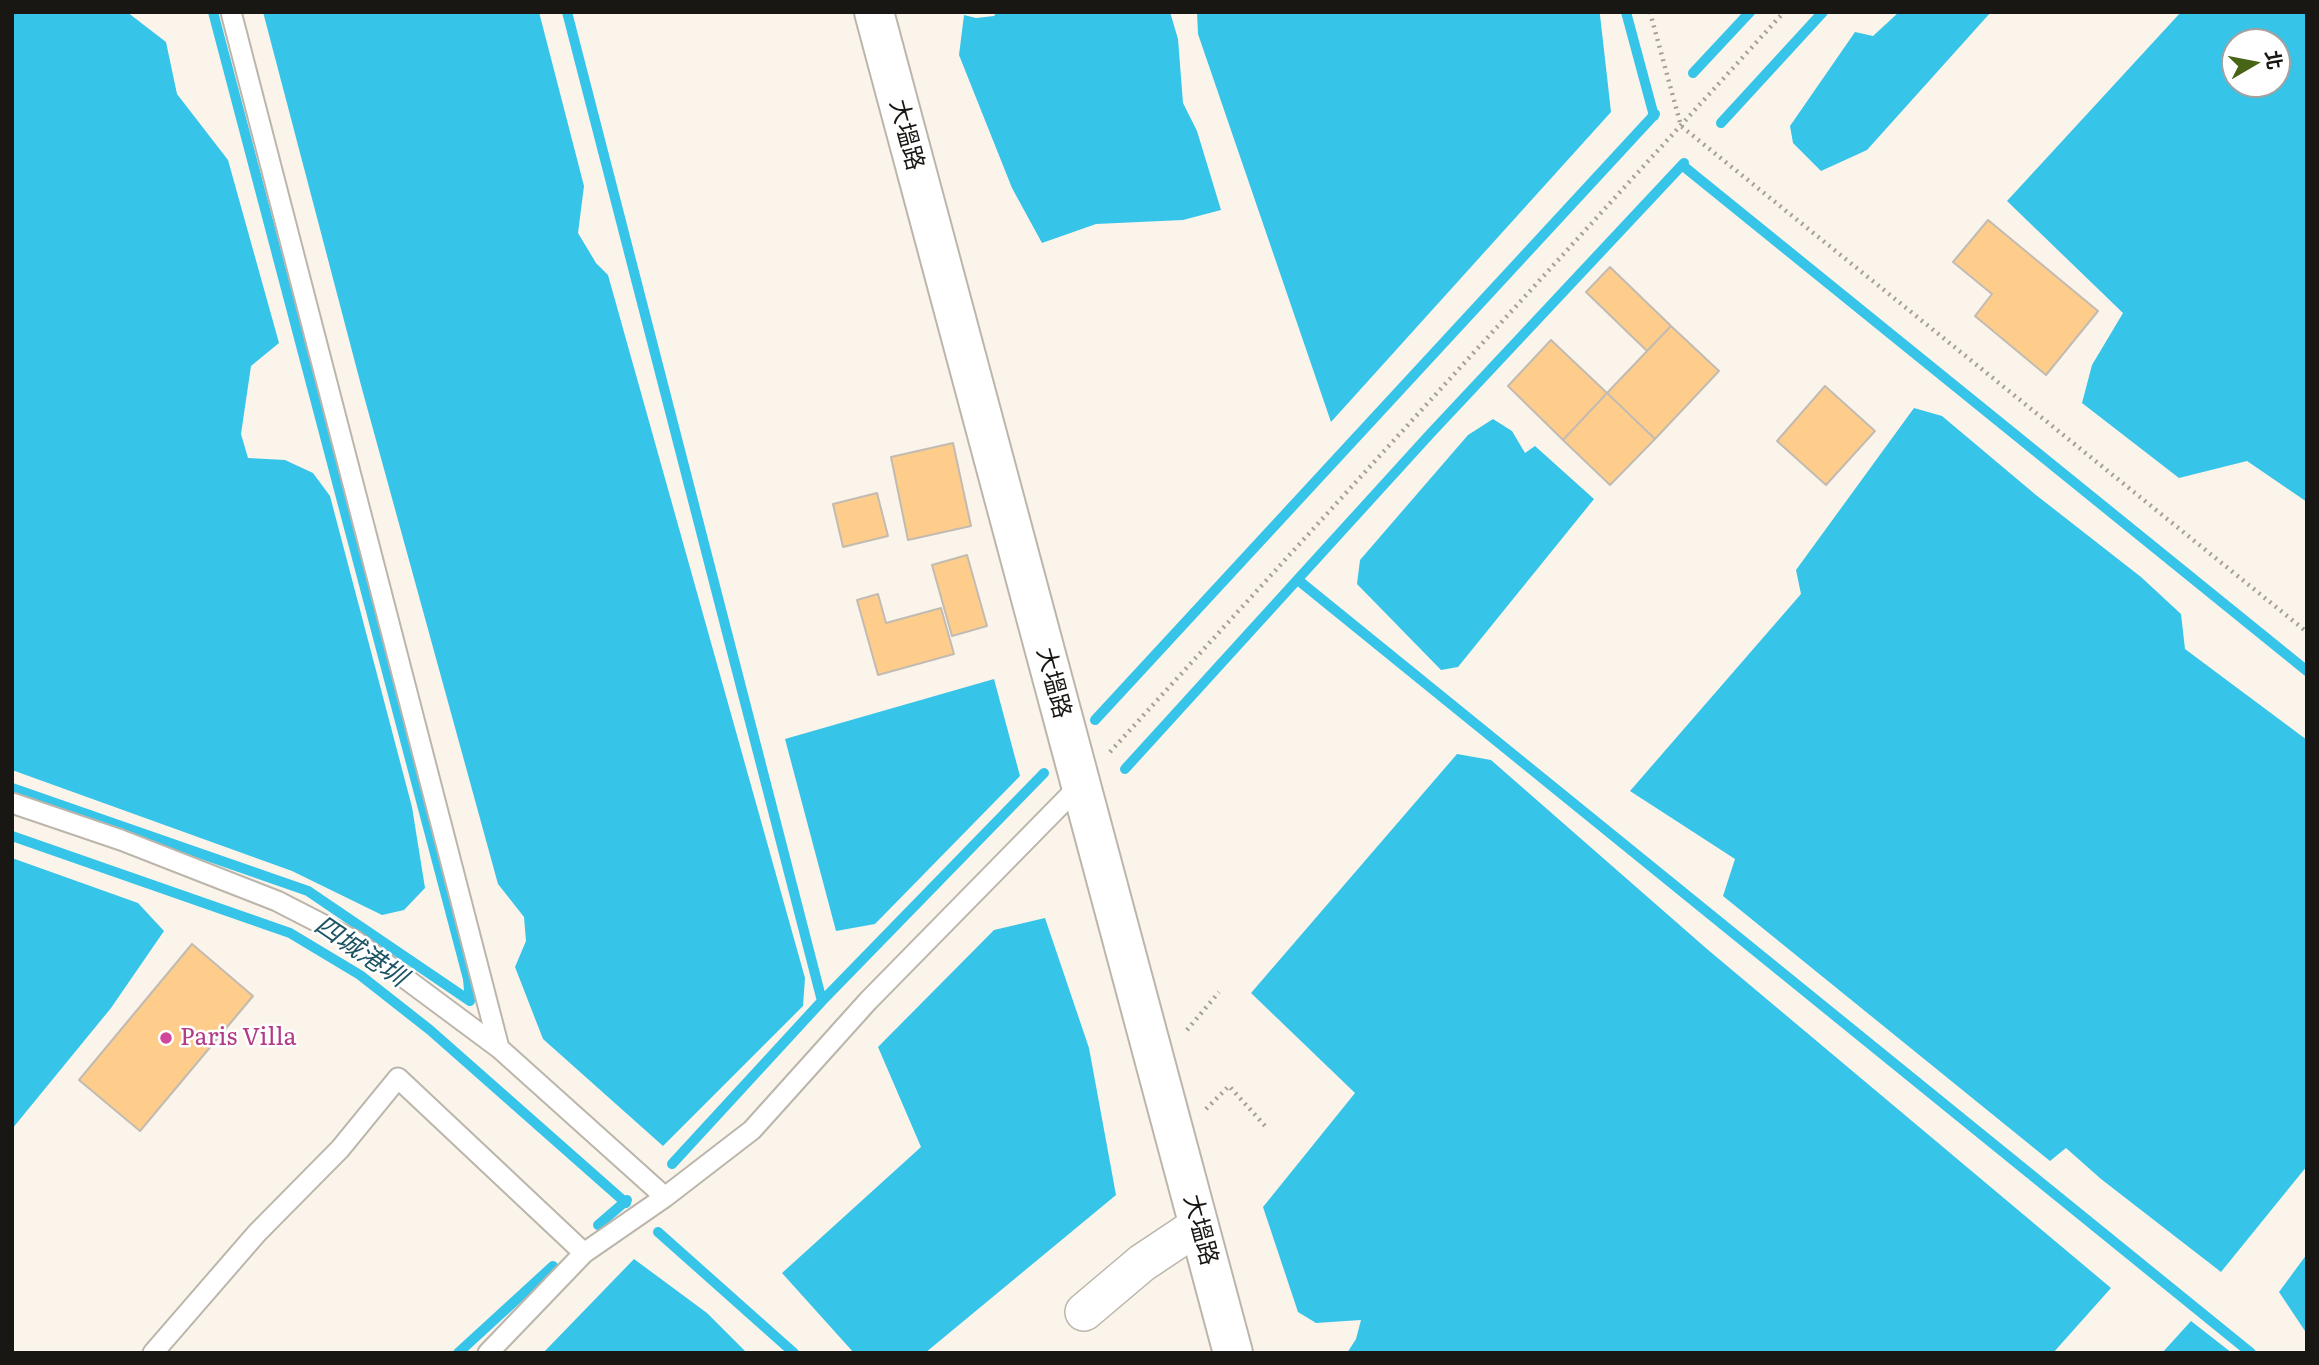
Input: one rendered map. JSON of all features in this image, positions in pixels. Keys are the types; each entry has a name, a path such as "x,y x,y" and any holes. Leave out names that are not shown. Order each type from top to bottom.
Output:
{"street":[{"name":"大塭路","path":"874,12 1233,1353"},
{"path":"1084,1311 1142,1264 1199,1225"}],"lane":[{"path":"231,12 499,1048"},
{"path":"488,1353 584,1253 665,1197 752,1130 869,1000 1080,784"},
{"path":"12,803 121,840 288,907 355,941 499,1048 665,1197"},
{"path":"153,1353 257,1233 340,1149 398,1078 584,1253"}],"path":[{"path":"1650,12 1681,125 2307,632"},
{"path":"1080,784 1784,12"},
{"path":"1177,1140 1229,1086 1266,1128"}],"water":[{"path":"12,12 127,12 166,42 177,94 228,160 279,343 251,366 241,434 248,458 285,460 313,473 330,496 412,807 425,888 404,910 382,915 292,871 12,770"},
{"path":"263,12 539,12 584,186 578,233 596,263 608,275 805,978 803,1006 663,1146 543,1039 515,967 526,941 524,917 498,884 362,389"},
{"path":"997,12 1170,12 1178,39 1183,103 1197,131 1221,210 1183,220 1096,224 1042,243 1012,188 959,55 964,15 976,18 994,16"},
{"path":"1197,12 1599,12 1600,15 1611,112 1331,422 1198,34"},
{"path":"1899,12 1991,12 1867,150 1821,171 1793,143 1790,126 1855,32 1873,36"},
{"path":"2181,12 2307,12 2307,502 2247,461 2179,478 2082,403 2092,365 2123,313 2007,201"},
{"path":"1914,408 1942,416 2036,495 2141,577 2181,614 2185,649 2307,740 2307,1166 2221,1272 2101,1179 2066,1148 2050,1161 1723,896 1735,859 1630,791 1801,594 1796,570"},
{"path":"1493,419 1512,431 1525,453 1535,446 1594,499 1458,667 1441,670 1357,584 1360,560 1468,435"},
{"path":"994,679 1020,776 875,924 836,931 785,739"},
{"path":"1457,754 1491,760 1707,949 2111,1288 2053,1353 1347,1353 1356,1339 1361,1320 1316,1323 1298,1312 1263,1207 1355,1093 1251,993"},
{"path":"12,858 138,903 164,931 111,1008 12,1129"},
{"path":"1045,918 1089,1048 1116,1195 925,1353 854,1353 782,1273 921,1147 878,1047 994,930"},
{"path":"2307,1254 2307,1334 2279,1292"},
{"path":"634,1259 707,1313 747,1353 543,1353"},
{"path":"2191,1321 2232,1353 2162,1353"}],"building":[{"path":"1988,220 2098,311 2046,375 1975,316 1992,294 1953,262"},
{"path":"1610,267 1671,326 1647,351 1586,292"},
{"path":"1671,326 1719,371 1655,439 1607,393"},
{"path":"1551,340 1607,393 1563,440 1508,386"},
{"path":"1825,386 1875,431 1826,485 1777,441"},
{"path":"1607,393 1655,439 1610,485 1563,440"},
{"path":"953,443 971,526 908,540 891,457"},
{"path":"877,493 888,536 843,547 833,504"},
{"path":"967,555 987,626 952,636 932,565"},
{"path":"878,594 886,623 941,608 954,654 878,675 857,600"},
{"name":"Paris Villa","path":"192,944 253,996 140,1131 79,1080"}],"waterway":[{"path":"12,788 308,891 470,1001 468,979 213,12"},
{"path":"567,12 822,1001"},
{"path":"1626,12 1654,116"},
{"path":"1693,73 1750,12"},
{"path":"1721,123 1823,12"},
{"path":"1095,720 1655,114"},
{"path":"1125,769 1430,434 1684,163"},
{"path":"1682,165 2307,671"},
{"path":"1298,580 2251,1353"},
{"path":"672,1164 822,1001 1044,773"},
{"name":"四城港圳","path":"12,836 290,933 360,975 430,1030 626,1203"},
{"path":"598,1225 627,1200"},
{"name":"四城港圳","path":"658,1232 794,1353"},
{"path":"458,1353 553,1266"}],"place":[{"name":"Paris Villa","path":"166,1038"}]}
